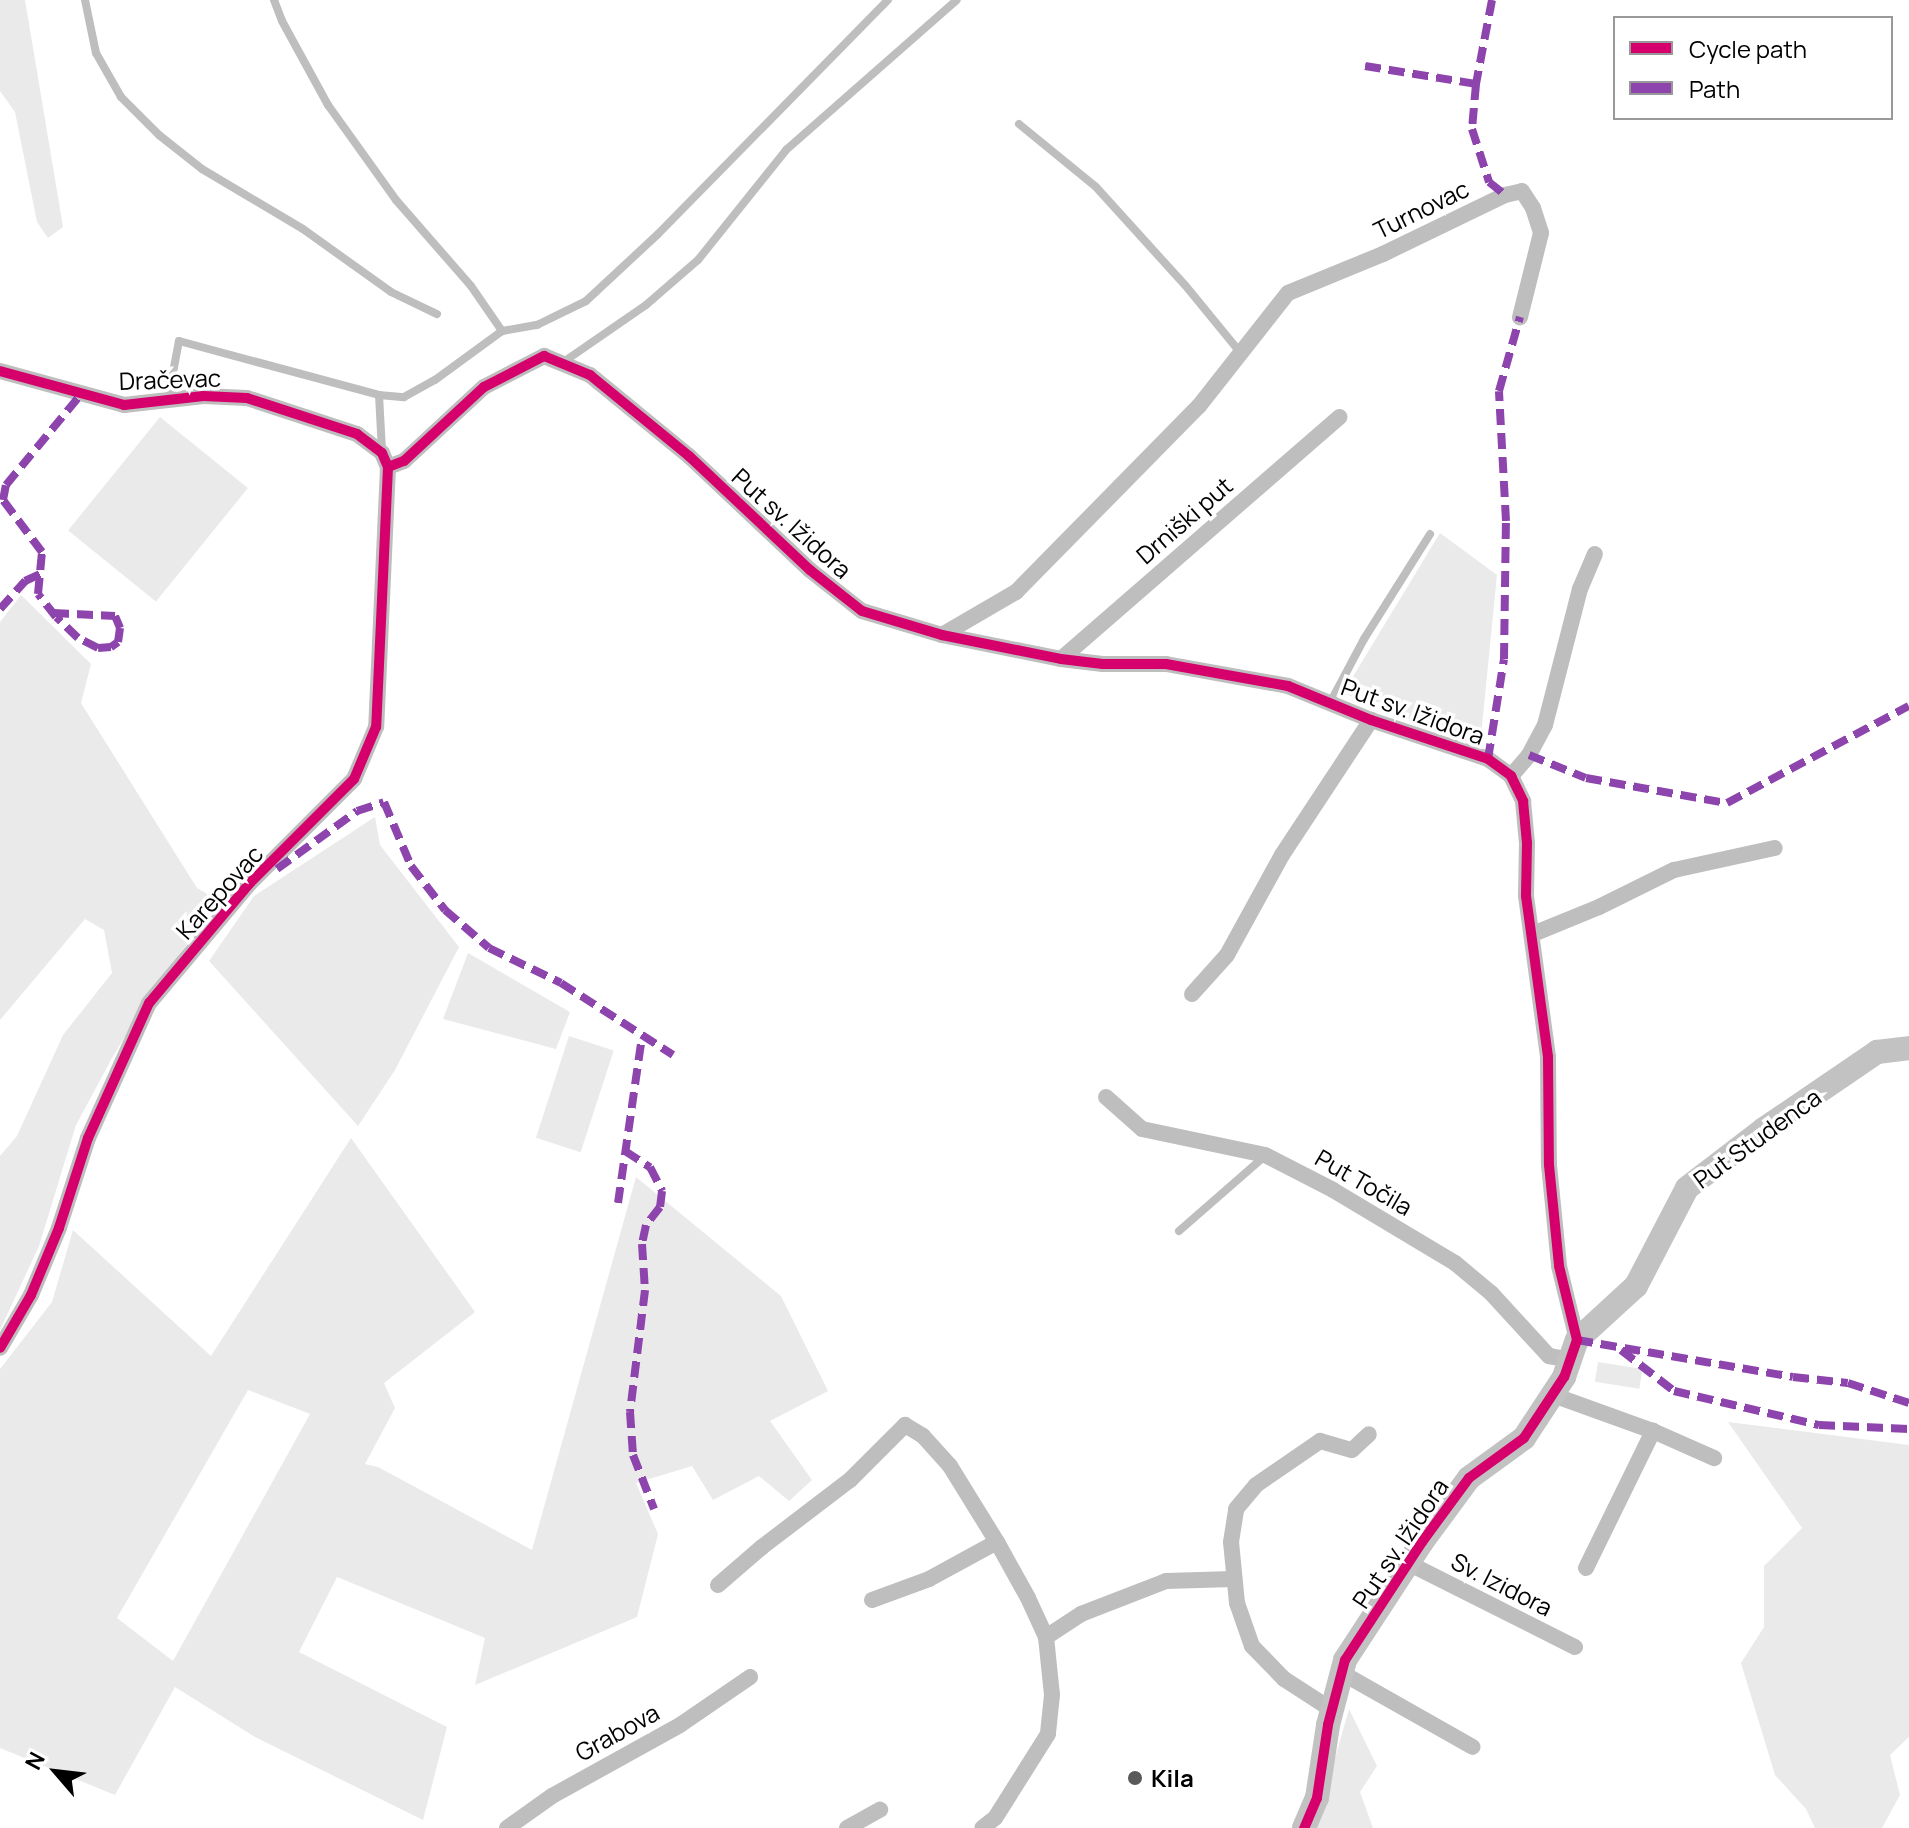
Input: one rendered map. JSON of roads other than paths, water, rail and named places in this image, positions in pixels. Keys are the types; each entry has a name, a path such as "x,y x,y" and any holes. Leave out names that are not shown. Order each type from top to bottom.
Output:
{"street":[{"name":"Turnovac","path":"942,635 1016,592 1199,406 1239,351 1288,293 1383,254 1505,195 1522,191 1533,208 1541,233 1520,317"},
{"path":"385,460 404,461 484,387 544,356 561,363"},
{"name":"Put sv. Ižidora","path":"561,363 590,375 689,456 810,570 862,611 942,635 1061,659 1103,664 1166,664 1288,686 1371,720 1488,759 1511,776"},
{"name":"Dračevac","path":"0,371 124,405 203,396 247,398 357,434 385,460"},
{"name":"Drniški put","path":"1061,659 1339,417"},
{"name":"Karepovac","path":"0,1348 31,1295 59,1228 88,1138 149,1003 249,884 354,779 376,727 385,460"},
{"path":"1574,1350 1559,1266 1549,1165 1548,1057 1526,896 1527,843 1523,801 1511,776 1529,755 1545,725 1580,589 1595,554"},
{"name":"Put sv. Ižidora","path":"1192,994 1227,955 1282,855 1371,720"},
{"path":"1533,934 1599,907 1674,870 1775,848"},
{"name":"Put Studenca","path":"1574,1350 1636,1286 1687,1188 1764,1129 1877,1052 1909,1048"},
{"name":"Put Točila","path":"1106,1097 1142,1129 1265,1155 1333,1190 1455,1263 1491,1293 1549,1356 1574,1350"},
{"name":"Put sv. Ižidora","path":"1304,1828 1317,1798 1332,1710 1345,1660 1408,1563 1469,1478 1524,1438 1553,1395 1574,1350"},
{"path":"1553,1395 1653,1431 1714,1458"},
{"path":"718,1585 850,1480 905,1425 923,1436 950,1466 997,1542 1046,1637 1052,1695 1048,1734 1004,1806 982,1828"},
{"path":"1586,1568 1653,1431"},
{"path":"1332,1710 1284,1679 1252,1646 1237,1603 1231,1542 1236,1509 1256,1485 1320,1441 1352,1450 1369,1434"},
{"path":"872,1600 929,1579 997,1542"},
{"name":"Sv. Izidora","path":"1408,1563 1575,1647"},
{"path":"1046,1637 1081,1614 1166,1581 1233,1579"},
{"path":"1342,1673 1473,1747"},
{"name":"Grabova","path":"507,1828 552,1796 680,1725 750,1677"},
{"path":"847,1828 880,1810"}],"lane":[{"path":"85,0 96,53 121,97 159,135 202,169 303,229 391,292 437,314"},
{"path":"274,0 282,21 328,105 396,200 471,286 502,331"},
{"path":"168,400 179,341 379,395 404,397 435,380 502,331 537,325 586,301 658,234 888,0"},
{"path":"561,363 646,305 698,260 786,150 957,0"},
{"path":"1019,124 1096,187 1239,351"},
{"path":"379,395 385,460"},
{"path":"1330,703 1364,639 1430,534"},
{"path":"1179,1231 1265,1155"}],"place":[{"name":"Kila","path":"1135,1778"}]}
